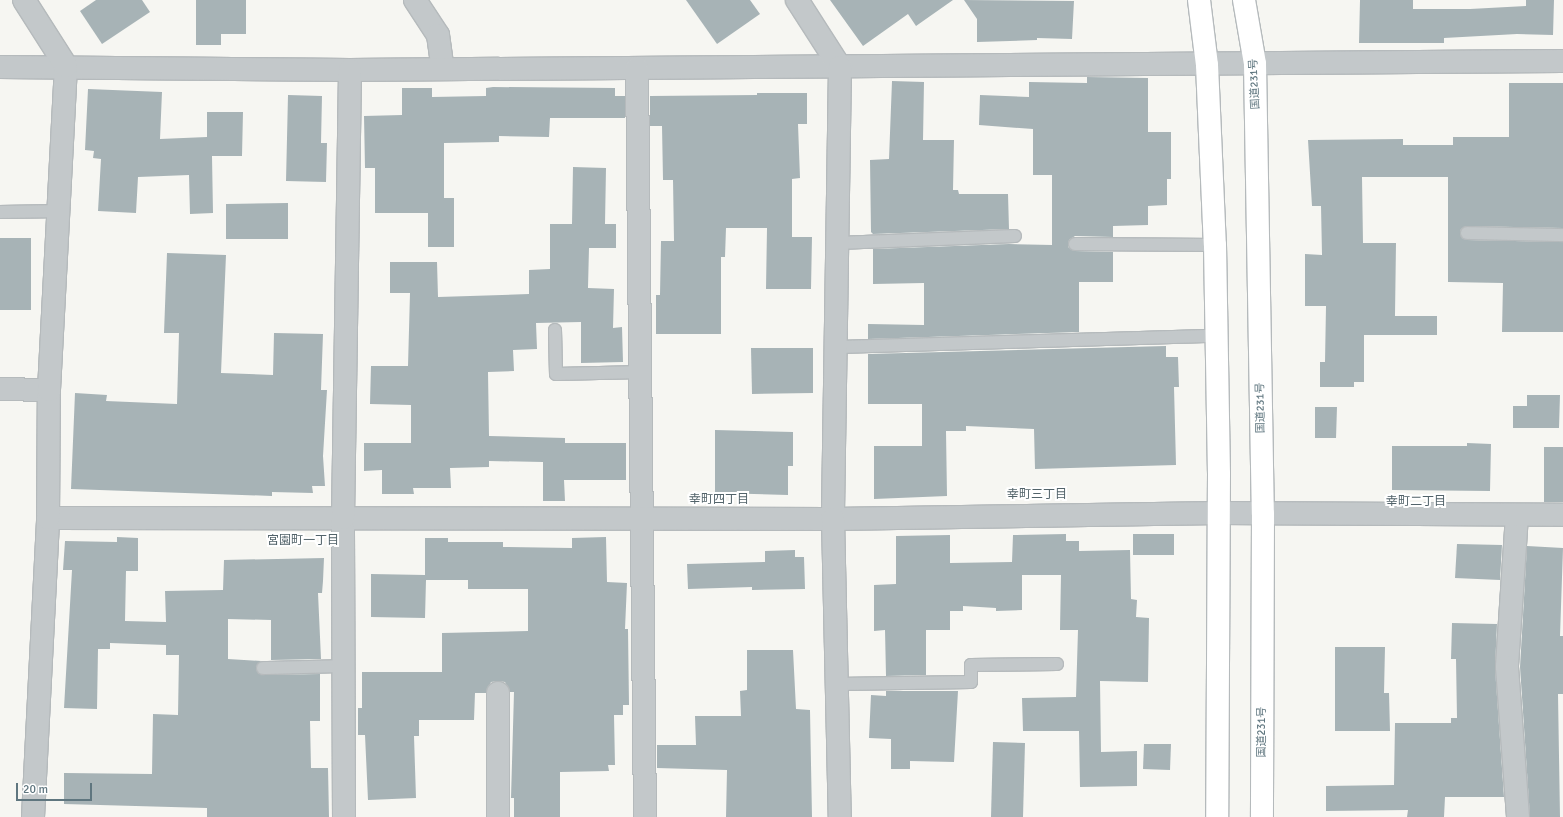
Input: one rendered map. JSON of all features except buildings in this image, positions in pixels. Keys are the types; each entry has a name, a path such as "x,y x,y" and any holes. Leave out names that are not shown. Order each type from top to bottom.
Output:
{"highway":[{"path":"1199,0 1207,65 1215,245 1219,513 1218,817"},
{"name":"国道231号","path":"1244,0 1255,64 1264,514 1262,817"}],"street":[{"path":"24,0 66,66 48,390 48,518 33,817"},
{"path":"415,0 438,35 443,70"},
{"path":"797,0 840,67 833,519 840,817"},
{"path":"0,67 66,66 443,70 1563,61"},
{"path":"637,68 644,519 645,817"},
{"path":"344,817 343,518 350,70"},
{"path":"0,389 48,390"},
{"path":"48,518 833,519 1219,513 1563,515"},
{"path":"1517,515 1508,667 1518,817"},
{"path":"498,693 498,817"}],"lane":[{"path":"0,212 58,211"},
{"path":"1466,234 1563,235"},
{"path":"838,243 1015,236"},
{"path":"1075,244 1215,245"},
{"path":"555,330 556,374 642,372"},
{"path":"836,347 1217,336"},
{"path":"837,684 971,682 970,665 1057,664"},
{"path":"263,668 344,666"}],"district":[{"name":"幸町三丁目","path":"1037,495"},
{"name":"幸町四丁目","path":"719,500"},
{"name":"幸町二丁目","path":"1416,502"},
{"name":"宮園町一丁目","path":"303,541"}]}
